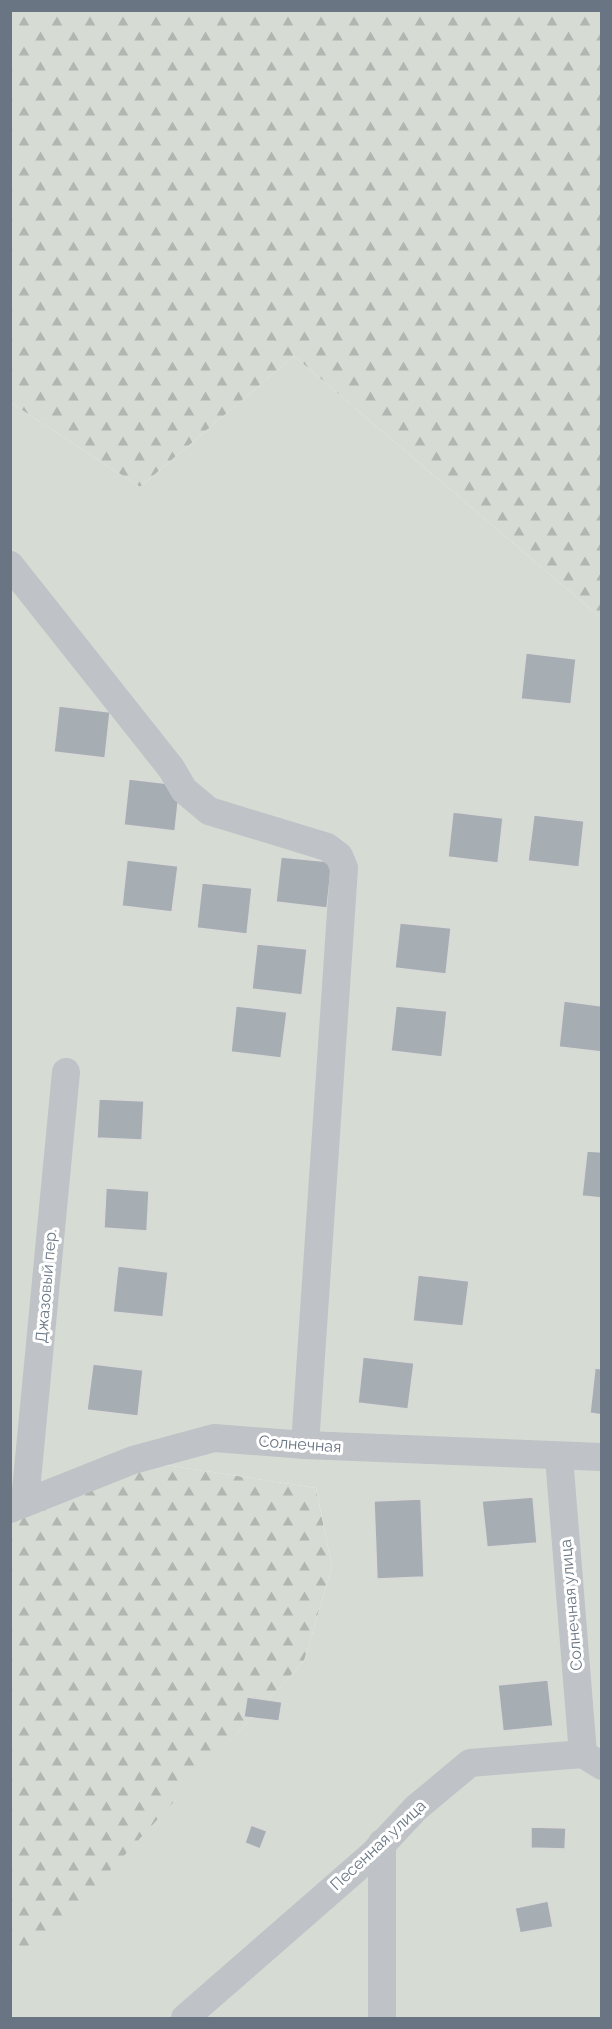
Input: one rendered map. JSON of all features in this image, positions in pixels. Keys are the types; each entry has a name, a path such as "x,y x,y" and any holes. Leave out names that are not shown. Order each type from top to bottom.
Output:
{"street":[{"path":"10,565 171,768 184,789 209,811 327,847 339,856 344,868 304,1445"},
{"name":"Джазовый пер.","path":"18,1505 66,1072"},
{"name":"Солнечная","path":"18,1505 132,1460 214,1438 304,1445 602,1457"},
{"name":"Солнечная улица","path":"560,1457 592,1760"},
{"name":"Песенная улица","path":"185,2019 382,1843 416,1808 470,1763 592,1760"},
{"path":"382,1843 382,2019"}],"green space":[{"path":"10,11 601,11 601,618 294,356 140,487 11,403"},
{"path":"294,356 601,618 601,2018 11,2018 10,1979 304,1661 332,1567 316,1488 133,1460 11,1521 11,403 140,487"},
{"path":"133,1460 316,1488 332,1567 304,1661 11,1979 11,1521"}],"building":[{"path":"526,653 576,659 571,704 521,699"},
{"path":"59,706 110,712 105,758 54,752"},
{"path":"129,779 180,785 175,831 124,825"},
{"path":"453,812 503,818 498,863 448,857"},
{"path":"534,815 584,821 579,867 528,861"},
{"path":"281,857 332,862 327,908 276,902"},
{"path":"127,860 178,866 172,912 122,906"},
{"path":"202,883 252,888 247,934 197,928"},
{"path":"400,923 451,928 446,974 395,968"},
{"path":"257,944 307,949 302,995 252,989"},
{"path":"564,1001 602,1006 602,1052 559,1047"},
{"path":"236,1006 287,1012 281,1058 231,1052"},
{"path":"396,1006 447,1011 442,1057 391,1051"},
{"path":"99,1099 144,1101 142,1140 97,1138"},
{"path":"587,1151 602,1152 602,1198 582,1196"},
{"path":"106,1188 149,1191 147,1231 104,1228"},
{"path":"118,1266 168,1272 163,1317 113,1312"},
{"path":"418,1275 469,1281 463,1326 413,1321"},
{"path":"363,1357 414,1363 408,1409 358,1403"},
{"path":"93,1364 143,1370 138,1416 87,1410"},
{"path":"595,1368 602,1369 602,1415 590,1413"},
{"path":"533,1497 537,1543 487,1547 482,1501"},
{"path":"421,1499 424,1577 377,1579 374,1501"},
{"path":"548,1680 553,1726 503,1731 498,1685"},
{"path":"247,1697 282,1702 279,1721 244,1717"},
{"path":"251,1825 267,1831 260,1849 245,1843"},
{"path":"531,1827 566,1828 565,1849 531,1848"},
{"path":"548,1901 553,1927 520,1933 515,1908"}]}
